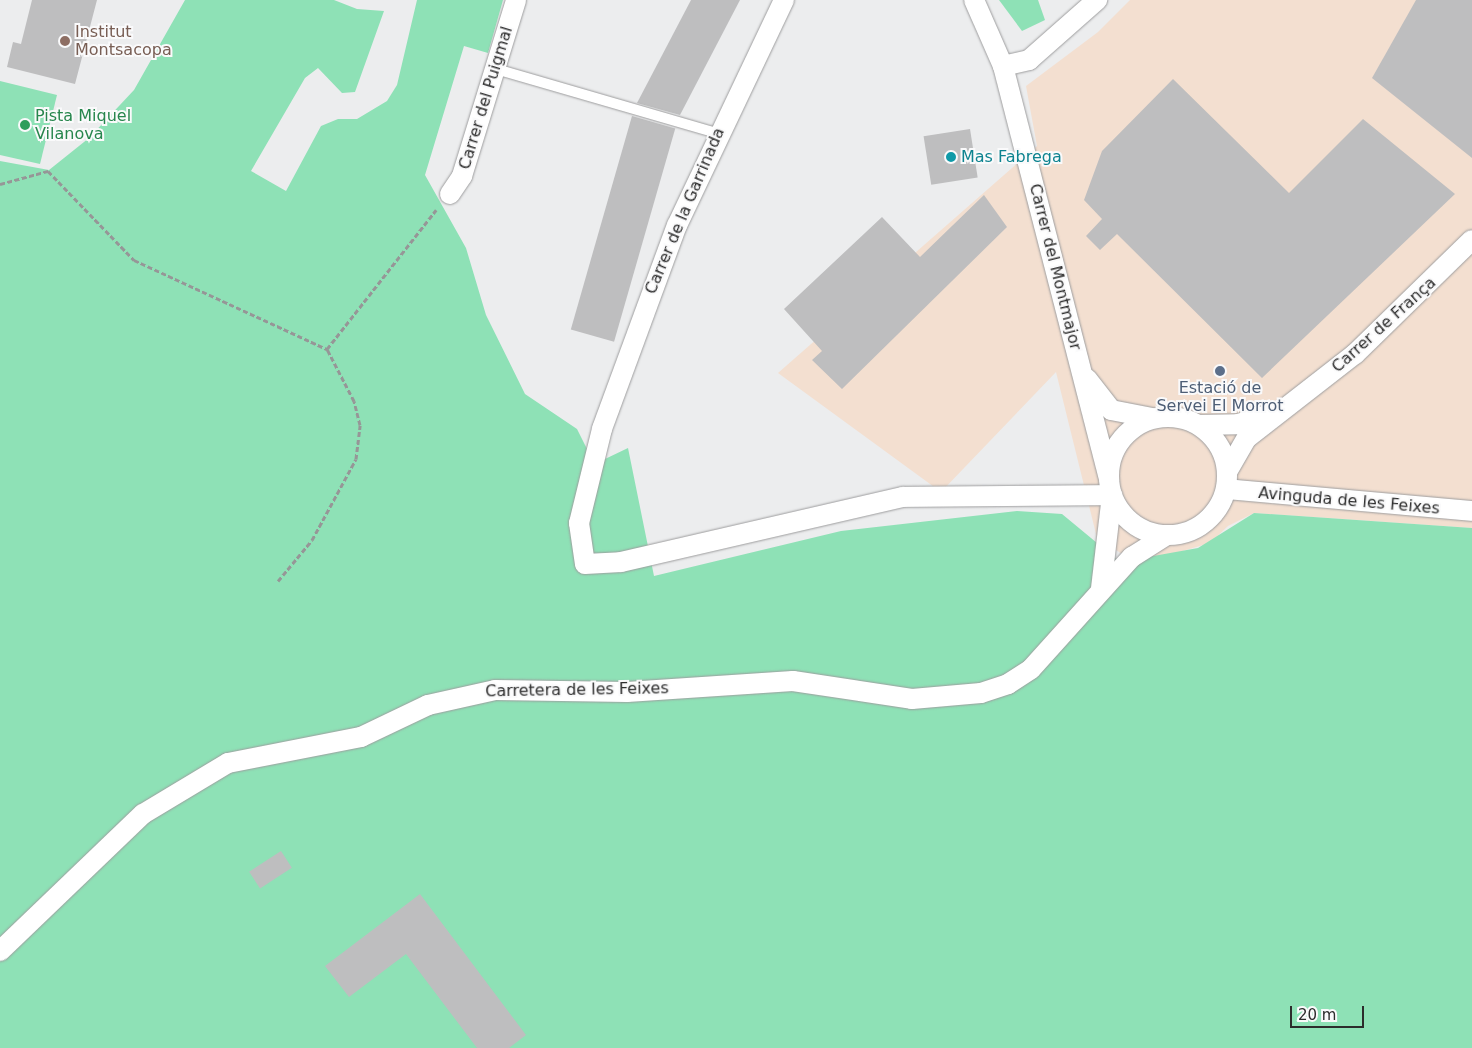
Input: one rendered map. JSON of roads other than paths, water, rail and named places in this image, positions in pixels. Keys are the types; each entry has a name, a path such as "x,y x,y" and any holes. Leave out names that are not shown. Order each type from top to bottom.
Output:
{"street":[{"name":"Carrer del Puigmal","path":"450,194 462,176 516,0"},
{"name":"Carrer de la Garrinada","path":"784,0 717,133 677,225 602,429 579,523 585,564 621,562 903,497 1110,488"},
{"name":"Carrer del Montmajor","path":"974,0 1003,66 1110,488"},
{"path":"1003,66 1029,60 1070,29 1097,0"},
{"name":"Carrer de França","path":"1226,481 1247,438 1291,405 1400,314 1472,240"},
{"name":"Carrer del Montmajor","path":"1079,364 1092,390 1111,410 1152,418"},
{"name":"Carrer de França","path":"1199,425 1238,424 1291,405"},
{"path":"1101,588 1110,488 1115,449 1125,435 1152,418 1176,417 1199,425 1219,445 1226,481 1220,504 1204,522 1167,535 1133,524 1110,488"},
{"name":"Avinguda de les Feixes","path":"1226,481 1472,511"},
{"name":"Carretera de les Feixes","path":"0,951 143,814 228,763 361,737 428,705 496,690 627,692 794,681 912,698 981,693 1008,684 1031,669 1101,588 1143,548 1167,535"}],"lane":[{"path":"496,70 717,133"}],"place":[{"name":"Institut Montsacopa","path":"65,41"},
{"name":"Pista Miquel Vilanova","path":"25,125"},
{"name":"Mas Fabrega","path":"951,157"},
{"name":"Estació de Servei El Morrot","path":"1220,371"}]}
